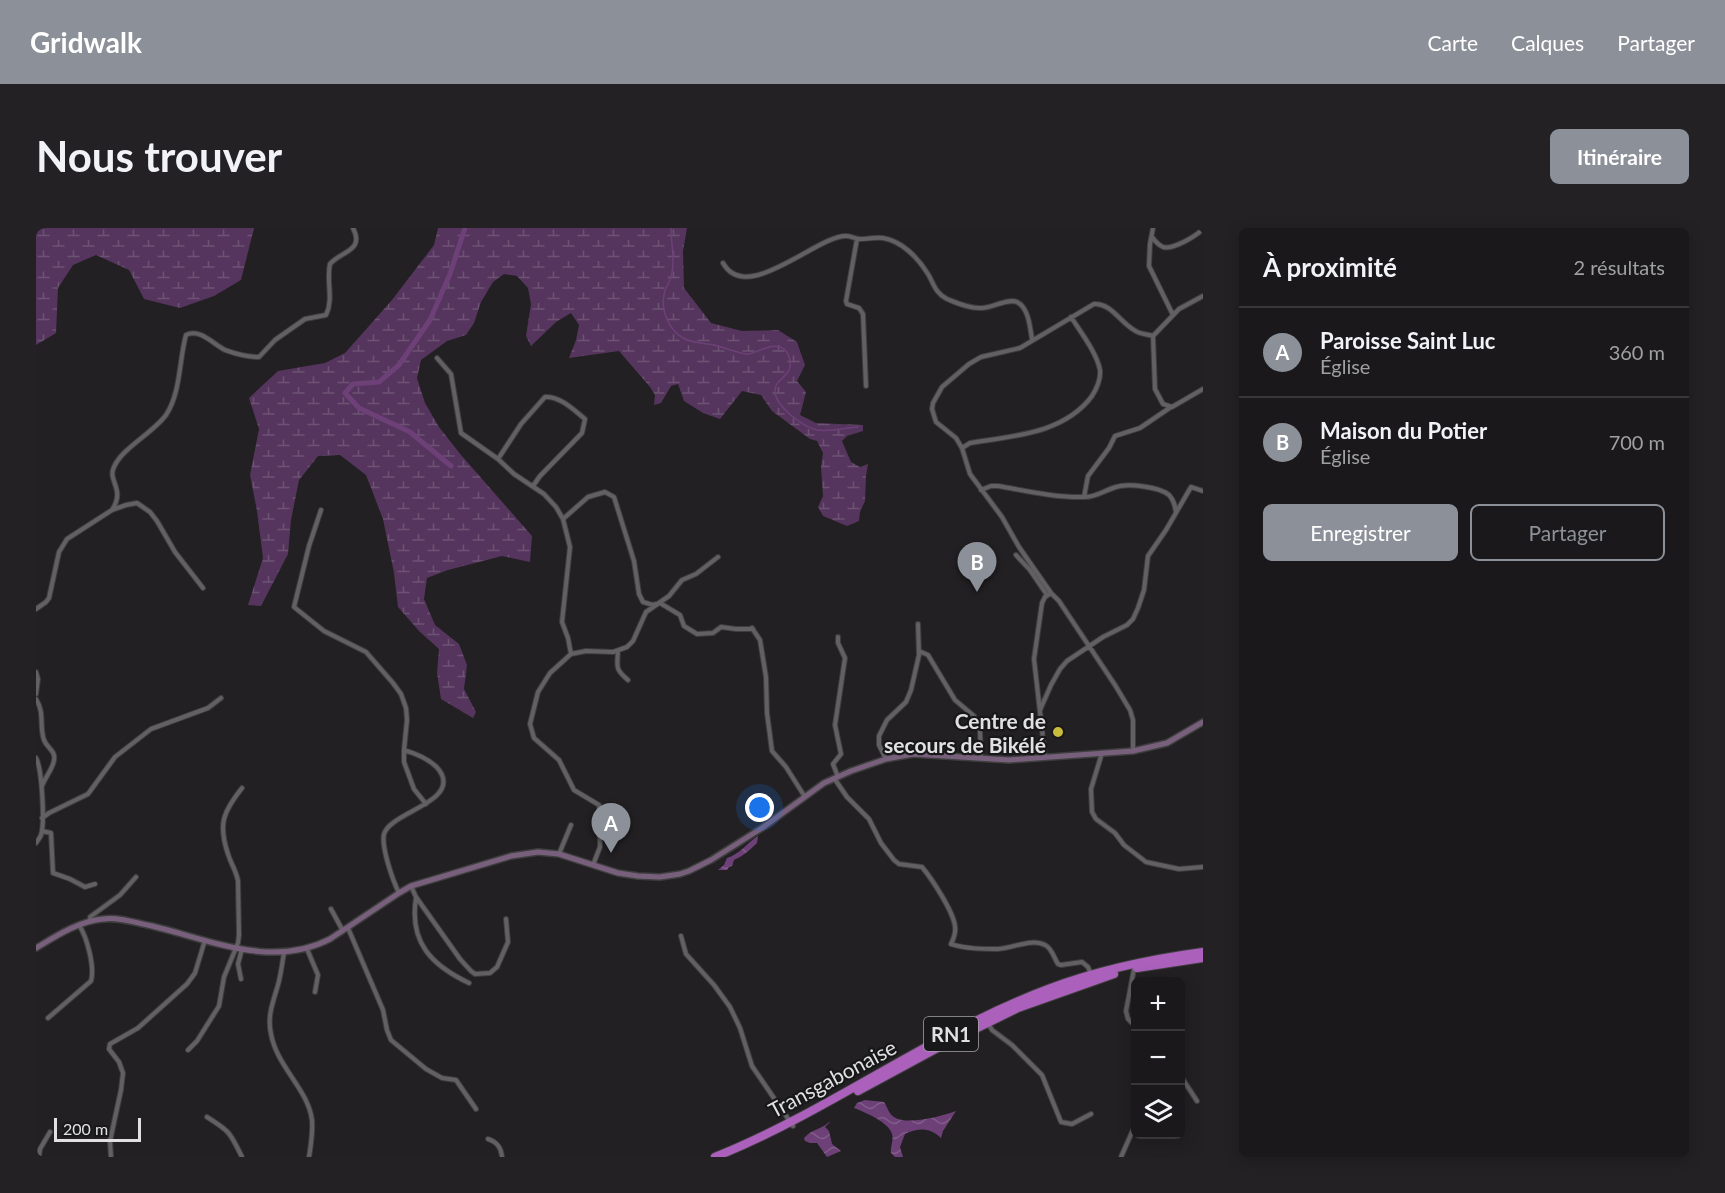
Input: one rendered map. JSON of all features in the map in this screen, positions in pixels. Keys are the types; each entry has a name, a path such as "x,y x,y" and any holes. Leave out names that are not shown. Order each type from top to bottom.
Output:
{"highway":[{"name":"Transgabonaise","path":"715,1157 792,1124 953,1033 1048,989 1091,975 1149,961 1203,952"},
{"name":"Transgabonaise","path":"729,1157 1018,1008 1134,969 1203,958"}],"street":[{"path":"112,510 118,492 112,475 113,469 124,454 167,413 177,382 186,335 195,333 228,351 259,357 275,340 305,319 326,315 330,300 330,264 355,245 357,237 353,228"},
{"path":"1153,228 1149,266 1173,315"},
{"path":"1151,236 1160,246 1169,248 1196,235 1203,229"},
{"path":"723,263 740,275 754,276 792,261 834,238 848,235 857,239 884,238 911,253 938,294 954,302 976,308 993,307 1010,301 1019,303 1028,317 1032,339"},
{"path":"857,239 846,301 859,308 863,314 866,386"},
{"path":"1172,407 1163,404 1155,389 1153,336 1179,309 1203,296"},
{"path":"1049,594 1002,517 981,490 968,468 962,448 956,438 936,423 932,409 936,395 949,380 981,357 1020,348 1098,303 1109,309 1135,331 1153,336"},
{"path":"962,448 970,442 1047,428 1070,417 1084,406 1098,384 1100,368 1071,317"},
{"path":"437,358 451,374 461,433 549,498 563,519 570,547 562,622 571,654"},
{"path":"1084,497 1088,476 1115,436 1140,428 1203,389"},
{"path":"498,459 520,424 544,397 558,399 578,412 585,419 582,433 533,486"},
{"path":"981,490 999,486 1069,497 1084,497 1098,495 1119,486 1147,487 1168,494 1174,501 1176,514"},
{"path":"1040,710 1051,685 1067,661 1127,625 1133,619 1144,590 1148,556 1191,487 1203,491"},
{"path":"563,519 588,497 604,492 611,494 621,517 634,561 642,600 653,605 660,603 680,615 684,627 697,634 713,633 721,627 735,629 752,627 760,642 766,677 767,713 772,751 786,767 805,796"},
{"path":"36,609 49,598 59,552 67,539 112,510 137,503 150,512 157,521 175,552 203,588"},
{"path":"321,510 309,546 294,607 324,631 366,652 401,694 407,720 404,762 414,789 426,804"},
{"path":"1016,555 1049,594 1059,601 1130,710 1134,720 1133,751"},
{"path":"593,865 600,847 599,805 574,790 558,760 534,738 530,724 538,692 550,673 571,654 586,651 618,651 627,647 633,641 646,612 669,596 682,580 696,574 718,557"},
{"path":"1046,756 1034,654 1043,599 1049,594"},
{"path":"886,759 879,745 879,736 886,720 906,702 908,697 919,651 918,624"},
{"path":"838,637 838,643 845,658 835,725 841,754 832,764 836,777 847,797 865,813 881,843 894,860 899,864 922,867 929,876 954,920 955,933 951,944 962,947 1000,949 1036,943 1043,944 1048,947 1058,964 1082,962 1088,967 1091,975"},
{"path":"618,651 617,668 628,680"},
{"path":"919,651 928,655 955,700 974,716 980,731 981,758"},
{"path":"36,672 38,679 36,694"},
{"path":"42,818 88,794 115,757 144,733 208,708 221,698"},
{"path":"36,699 41,710 44,741 54,753 55,758 42,786"},
{"path":"36,948 80,925 104,918 173,931 262,953 284,953 307,949 321,944 411,886 511,856 538,852 558,854 618,873 638,876 660,877 689,871 762,828 805,796 836,777 886,759 913,754 1009,760 1133,751 1167,742 1203,722"},
{"path":"399,892 386,856 384,835 394,822 426,804 443,783 441,772 437,767 417,754 404,750"},
{"path":"1102,753 1091,789 1092,812 1096,819 1146,862 1179,869 1203,867"},
{"path":"36,758 40,765 42,786 42,831 36,843"},
{"path":"241,978 238,963 237,872 228,855 223,823 226,810 242,788"},
{"path":"558,854 571,825"},
{"path":"42,831 51,833 53,873 85,886 95,884"},
{"path":"91,921 90,918 120,895 136,877"},
{"path":"411,886 416,897 467,967 475,974 490,973 497,967 508,942 506,919"},
{"path":"416,897 414,914 420,942 435,962 469,984"},
{"path":"331,909 345,929 383,1010 391,1040 426,1069 442,1078 456,1080 476,1109"},
{"path":"48,1018 91,981 93,971 80,925"},
{"path":"681,936 686,954 730,1007 740,1028 752,1066 792,1124"},
{"path":"111,1157 110,1141 123,1073 119,1062 110,1051 110,1044 138,1028 187,984 195,973 205,940"},
{"path":"188,1050 197,1041 219,1006 224,977 239,949"},
{"path":"307,949 318,975 315,992"},
{"path":"284,953 279,982 270,1009 270,1032 279,1060 300,1090 310,1114 312,1139 309,1157"},
{"path":"1132,977 1134,969"},
{"path":"1131,985 1126,1011 1131,1022"},
{"path":"988,1022 992,1030 1012,1045 1042,1075 1061,1122 1072,1124 1091,1114"},
{"path":"1185,1083 1197,1101"},
{"path":"207,1117 227,1129 242,1157"},
{"path":"39,1157 40,1149 50,1132"},
{"path":"1121,1157 1131,1134"},
{"path":"488,1139 499,1145 502,1157"}],"green space":[{"path":"36,228 254,228 241,280 214,296 180,308 144,299 129,270 96,255 73,265 58,288 56,333 36,345"},
{"path":"438,228 687,228 683,251 684,288 711,323 742,331 778,330 797,342 805,365 797,381 806,392 800,415 816,423 863,425 863,431 847,436 842,441 851,462 860,467 868,464 865,501 859,521 847,526 823,516 818,507 823,496 821,467 823,453 817,441 810,439 772,411 761,395 742,391 720,419 703,413 684,401 678,384 671,386 661,403 654,405 655,395 650,387 619,351 569,358 579,325 571,313 556,322 531,346 526,336 531,304 528,288 517,276 504,274 493,282 466,335 447,341 421,360 417,378 425,403 439,427 532,536 530,562 502,556 427,578 424,599 435,625 459,644 467,665 464,689 476,712 473,718 441,699 437,673 439,649 398,607 383,519 366,475 340,455 318,456 299,480 291,520 288,554 261,606 248,605 263,558 250,475 259,429 249,398 278,371 325,363 345,353 392,300 434,245"}],"water":[{"path":"758,836 757,843 734,860 732,866 727,870 718,870 727,858 736,854"},
{"path":"865,1100 884,1102 894,1117 907,1121 956,1111 941,1138 928,1130 905,1134 900,1147 903,1157 895,1157 891,1153 892,1136 886,1125 854,1108 857,1103"},
{"path":"829,1122 825,1127 829,1131 832,1144 841,1151 827,1157 817,1143 810,1143 804,1138"}],"waterway":[{"path":"451,466 410,432 359,408 345,393 353,384 379,382 399,365 430,320 450,274 465,228"},
{"path":"671,228 673,267 663,301 665,314 678,335 690,341 746,354 776,346 784,349 790,360 790,366 775,391 776,397 785,409 798,420 817,430 858,427"}],"place":[{"name":"Maison du Potier","path":"977,592"},
{"name":"Centre de secours de Bikélé","path":"1058,732"},
{"name":"Paroisse Saint Luc","path":"611,853"}]}
